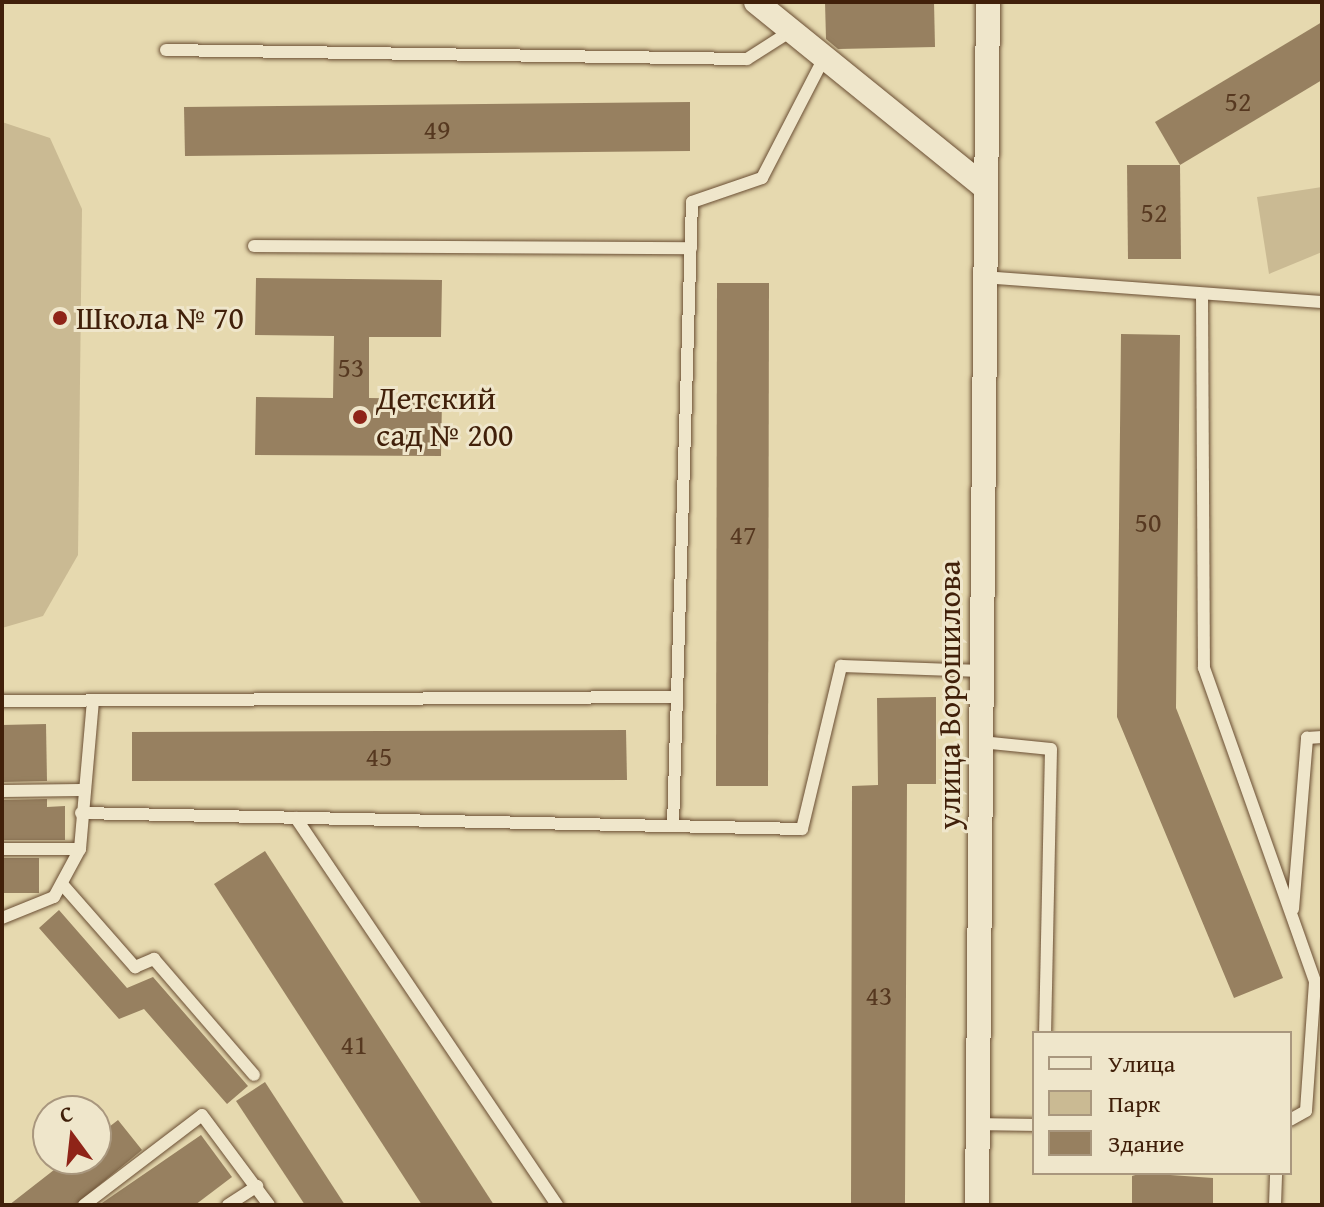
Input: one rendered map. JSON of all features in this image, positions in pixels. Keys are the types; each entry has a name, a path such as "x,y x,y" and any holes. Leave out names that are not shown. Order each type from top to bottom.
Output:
{"street":[{"path":"756,2 982,185"},
{"name":"улица Ворошилова","path":"977,1205 982,671 981,277 988,2"}],"lane":[{"path":"166,50 747,59 791,31"},
{"path":"673,826 692,202 762,178 824,58"},
{"path":"254,246 691,248"},
{"path":"981,277 1322,302"},
{"path":"1202,294 1204,668 1315,982 1306,1111"},
{"path":"81,813 802,829 841,666 982,671"},
{"path":"2,701 677,697"},
{"path":"2,918 36,909 62,884 80,849 81,790 93,701"},
{"path":"1292,916 1307,738 1322,737"},
{"path":"981,742 1051,749 1045,1031"},
{"path":"2,791 81,790"},
{"path":"296,818 557,1205"},
{"path":"2,849 80,849"},
{"path":"62,884 135,967 154,959 254,1075"},
{"path":"1292,1119 1306,1111 1322,1111"},
{"path":"84,1205 202,1115 269,1205"},
{"path":"978,1124 1032,1125"},
{"path":"1275,1205 1276,1175"},
{"path":"228,1205 257,1186"}],"green space":[{"path":"2,122 50,138 82,209 78,555 43,616 2,628"},
{"path":"1322,187 1322,252 1269,274 1257,197"}],"building":[{"path":"825,2 934,2 935,47 838,49 826,39"},
{"path":"1322,22 1322,80 1180,165 1155,122"},
{"path":"690,102 690,151 185,156 184,107"},
{"path":"1127,165 1180,165 1181,259 1128,259"},
{"path":"256,278 442,280 441,337 369,337 369,398 442,399 441,456 255,455 256,397 333,398 334,336 255,335"},
{"path":"717,283 769,283 768,786 716,786"},
{"path":"1121,334 1180,335 1176,708 1283,978 1234,998 1117,717"},
{"path":"936,697 936,784 907,784 905,1205 851,1205 852,786 878,785 877,698"},
{"path":"46,724 47,781 2,782 2,725"},
{"path":"626,730 627,780 132,781 132,732"},
{"path":"47,799 47,807 65,806 65,840 2,840 2,800"},
{"path":"265,851 494,1205 422,1205 214,884"},
{"path":"2,858 39,858 39,893 2,893"},
{"path":"59,910 127,988 153,977 248,1086 227,1104 144,1009 119,1019 39,928"},
{"path":"265,1082 345,1205 305,1205 236,1101"},
{"path":"118,1120 142,1150 112,1175 112,1125"},
{"path":"201,1135 232,1177 195,1205 99,1205"},
{"path":"47,1175 112,1175 75,1205 9,1205"},
{"path":"1132,1176 1213,1178 1213,1205 1132,1205"}],"place":[{"name":"Школа № 70","path":"60,318"},
{"name":"Детский сад № 200","path":"360,417"}]}
